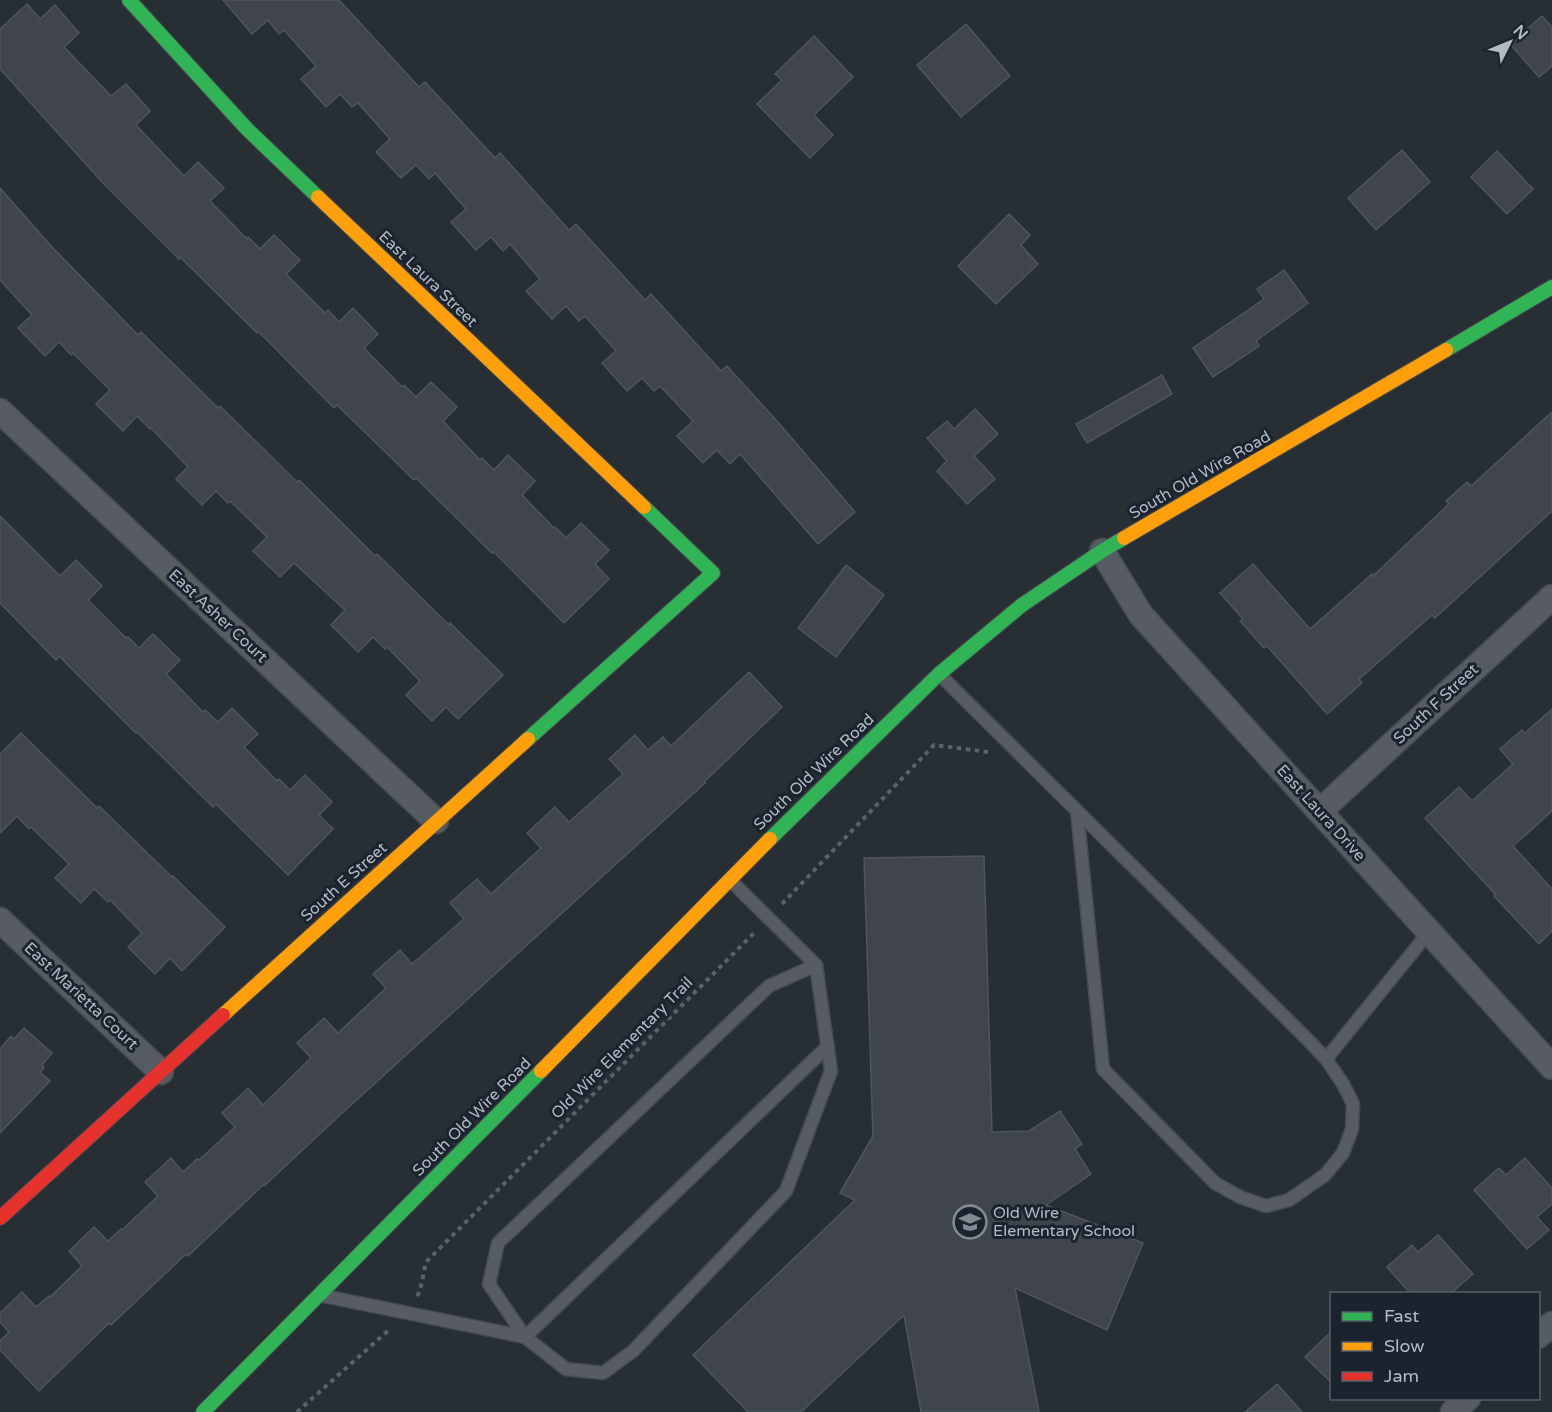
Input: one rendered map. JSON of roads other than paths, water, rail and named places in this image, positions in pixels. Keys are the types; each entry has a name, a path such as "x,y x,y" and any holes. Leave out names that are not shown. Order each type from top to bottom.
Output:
{"street":[{"name":"East Laura Street","path":"129,0 247,129 713,573"},
{"name":"South Old Wire Road","path":"203,1412 729,880 939,674 1022,605 1102,551 1552,287"},
{"name":"East Asher Court","path":"0,411 436,821"},
{"name":"East Laura Drive","path":"1102,551 1141,615 1552,1067"},
{"name":"South E Street","path":"0,1218 436,821 713,573"},
{"name":"South F Street","path":"1320,811 1552,597"},
{"name":"East Marietta Court","path":"0,920 161,1072"},
{"path":"1540,1335 1552,1324"},
{"path":"1453,1412 1466,1400"}],"lane":[{"path":"939,674 1077,811 1326,1059 1343,1084 1353,1104 1352,1129 1343,1153 1325,1175 1289,1200 1266,1206 1240,1197 1215,1183 1103,1069 1077,811"},
{"path":"729,880 816,965 831,1071 786,1191 633,1351 603,1373 566,1369 525,1337 489,1284 498,1243 769,986 816,965"},
{"path":"1326,1059 1429,932"},
{"path":"525,1337 828,1046"},
{"path":"320,1295 525,1337"}],"place":[{"name":"Old Wire Elementary School","path":"970,1222"}]}
